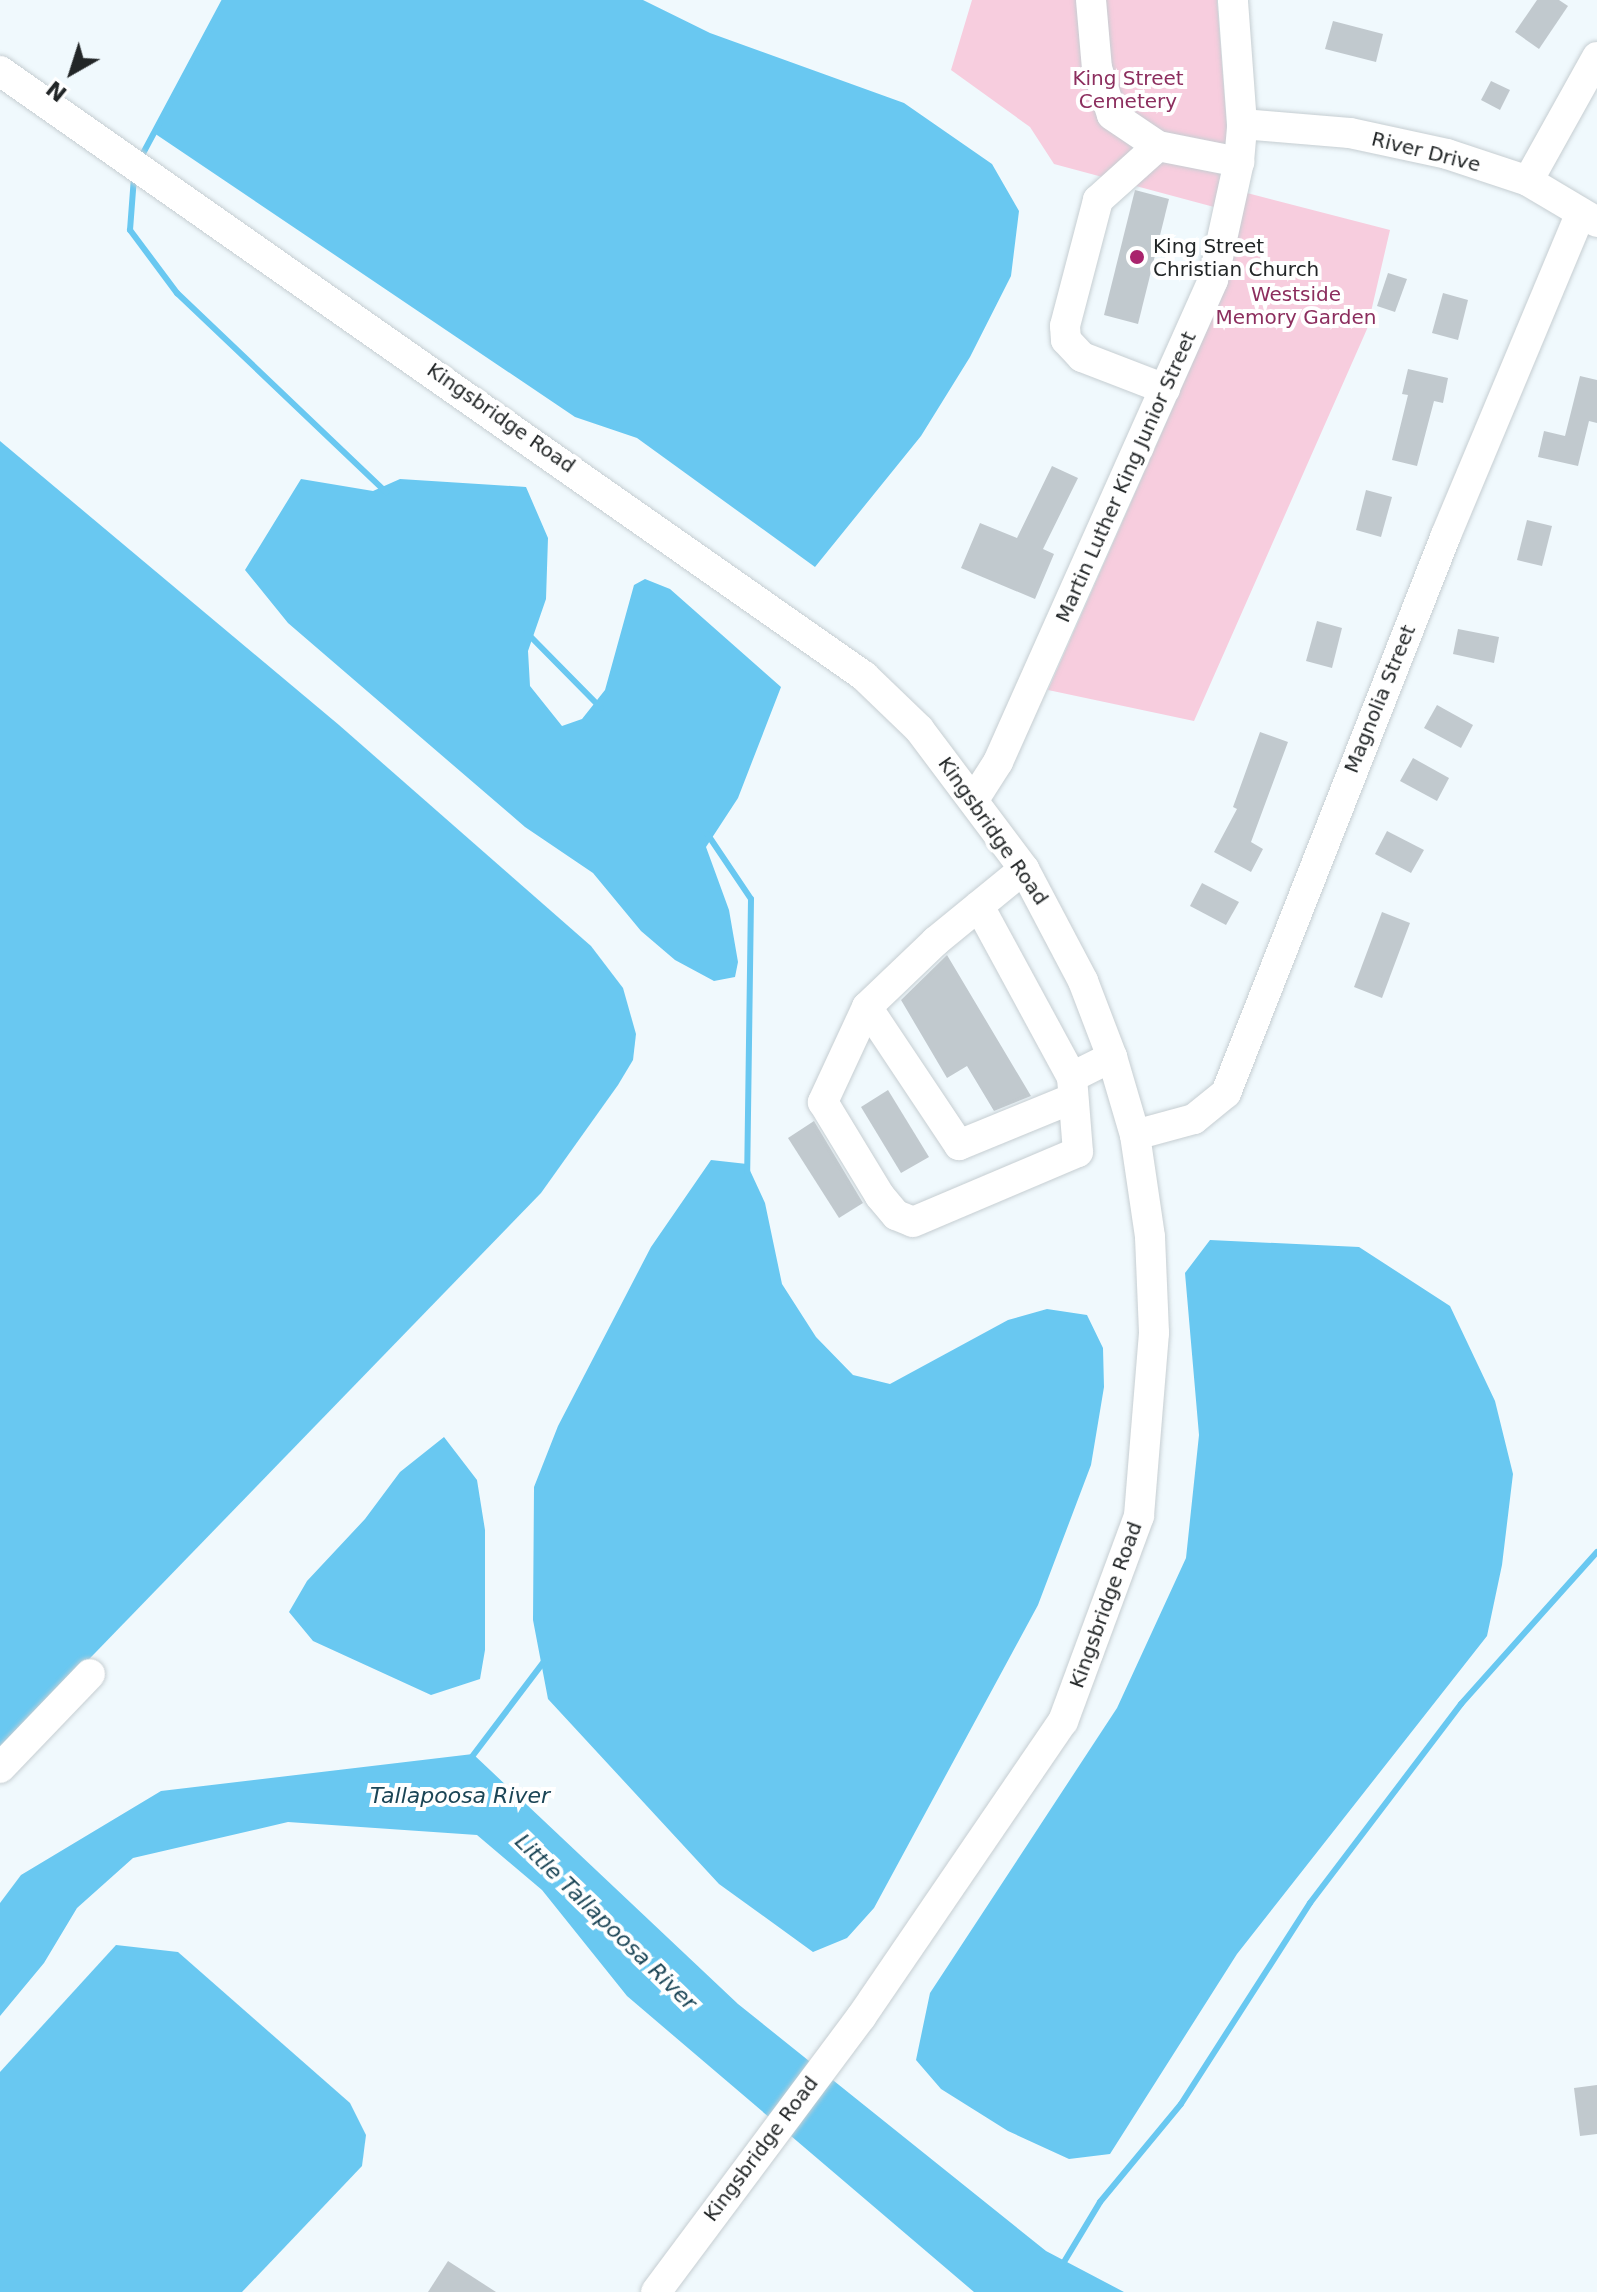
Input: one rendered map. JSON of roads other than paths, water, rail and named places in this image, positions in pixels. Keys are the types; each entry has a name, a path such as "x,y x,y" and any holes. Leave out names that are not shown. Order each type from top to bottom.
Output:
{"street":[{"path":"1091,0 1102,96 1112,115 1158,146 1239,162"},
{"name":"Martin Luther King Junior Street","path":"975,798 1005,748 1213,280 1239,162 1242,124 1233,0"},
{"path":"1528,181 1597,57"},
{"name":"Kingsbridge Road","path":"0,71 829,648 919,729 975,798 1024,869 1083,981 1112,1057 1135,1135 1150,1237 1154,1333 1139,1516 1063,1721 861,2017 737,2178 656,2292"},
{"name":"River Drive","path":"1242,124 1350,133 1447,154 1528,181 1589,218"},
{"path":"1158,146 1098,200 1065,326 1066,340 1082,357 1165,389"},
{"name":"Magnolia Street","path":"1135,1135 1194,1119 1226,1093 1440,550 1589,218"},
{"path":"979,906 1072,1088 1078,1152 913,1222 896,1215 844,1140 823,1102 867,1007 979,906 1024,869"},
{"path":"867,1007 959,1145 984,1191"},
{"path":"959,1145 1072,1088 1112,1057"},
{"path":"0,1768 90,1674"}],"water":[{"path":"225,0 643,0 710,33 904,103 992,164 1019,211 1011,276 970,357 921,436 815,567 637,438 575,417 154,133"},
{"path":"0,441 339,725 591,946 623,988 636,1034 633,1060 541,1193 0,1751"},
{"path":"301,479 373,491 400,479 526,487 548,538 546,599 528,651 530,686 562,726 582,719 605,690 634,585 645,579 670,589 781,687 738,798 706,847 729,910 738,962 735,977 714,981 675,960 641,931 593,873 525,827 288,623 245,570"},
{"path":"711,1160 747,1164 765,1203 782,1284 816,1337 853,1375 890,1384 1008,1320 1047,1309 1087,1315 1103,1348 1104,1387 1091,1465 1038,1605 874,1908 847,1938 813,1952 719,1884 548,1699 533,1620 534,1487 558,1426 651,1247"},
{"path":"1210,1240 1359,1247 1450,1306 1495,1401 1513,1474 1502,1565 1487,1636 1237,1954 1110,2154 1069,2159 1008,2131 941,2089 916,2060 930,1993 1117,1708 1186,1558 1199,1435 1185,1273"},
{"path":"444,1437 477,1480 485,1530 485,1650 480,1679 431,1695 313,1641 289,1612 307,1581 365,1519 400,1472"},
{"name":"Tallapoosa River","path":"473,1754 738,2004 1046,2251 1124,2292 974,2292 627,1996 542,1890 477,1835 288,1822 133,1858 77,1908 44,1963 0,2016 0,1903 21,1875 161,1791"},
{"path":"116,1945 178,1952 350,2103 366,2135 362,2166 242,2292 0,2292 0,2072"}],"waterway":[{"path":"140,159 225,0"},
{"path":"134,177 130,230 177,293 386,492"},
{"path":"527,633 601,708"},
{"path":"708,835 751,899 747,1171"},
{"path":"1061,2267 1100,2202 1181,2104 1310,1903 1461,1704 1597,1552"},
{"path":"471,1758 546,1659"}],"place":[{"name":"King Street Christian Church","path":"1137,257"}],"park label":[{"name":"King Street Cemetery","path":"1128,90"},
{"name":"Westside Memory Garden","path":"1296,306"}],"water label":[{"name":"Little Tallapoosa River","path":"606,1922"}]}
